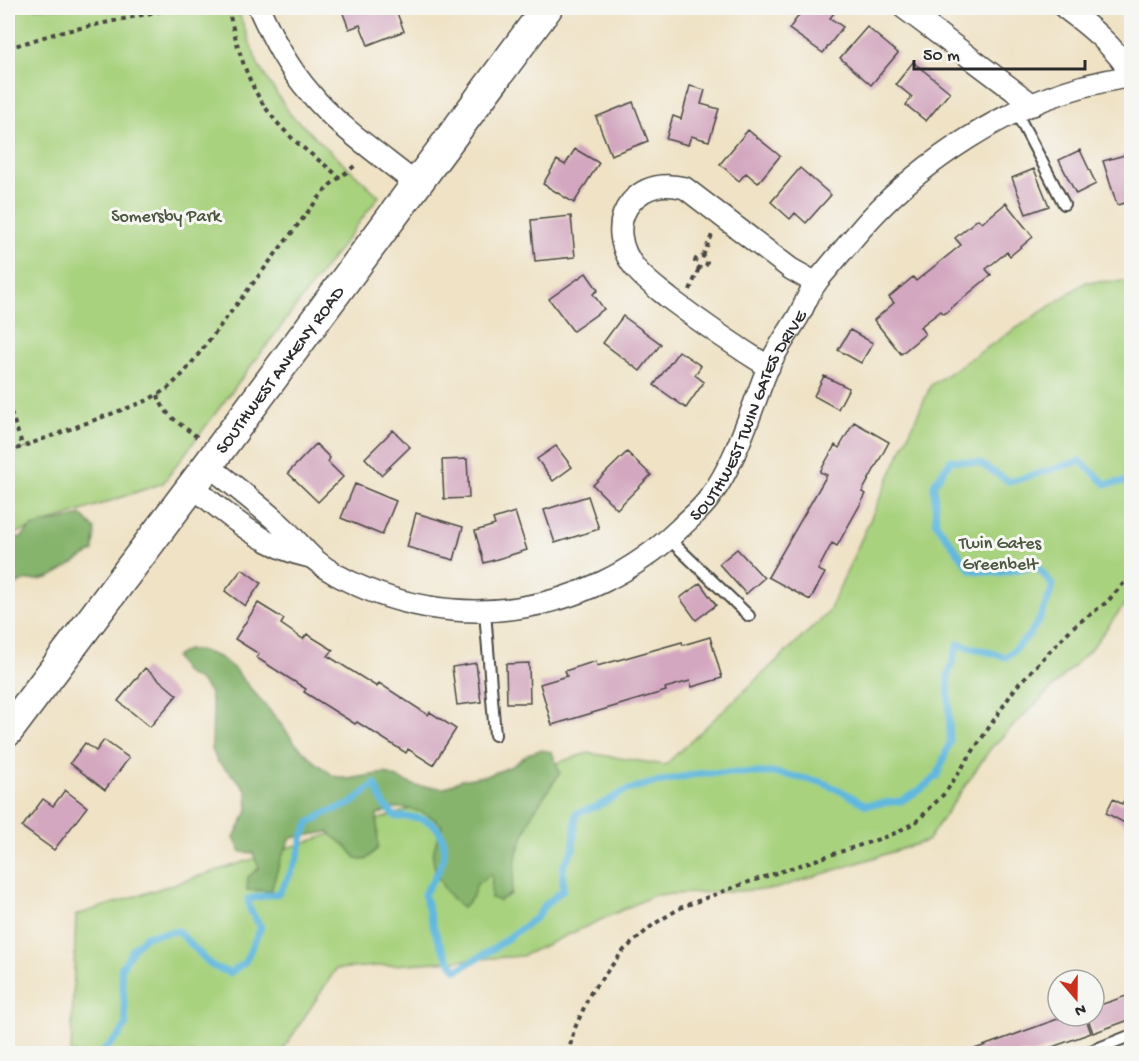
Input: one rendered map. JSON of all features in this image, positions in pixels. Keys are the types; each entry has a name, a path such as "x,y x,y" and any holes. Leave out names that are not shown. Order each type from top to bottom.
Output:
{"street":[{"path":"259,8 274,41 293,72 312,96 416,184"},
{"name":"SOUTHWEST ANKENY ROAD","path":"8,731 547,8"},
{"path":"904,8 1025,109"},
{"path":"1065,8 1094,29 1116,51 1131,75"},
{"name":"SOUTHWEST TWIN GATES DRIVE","path":"200,476 284,528 310,557 334,573 360,587 400,602 442,609 484,612 525,608 597,585 632,566 669,540 710,497 728,467 769,367 816,283 869,220 905,185 945,153 1025,109 1082,86 1131,75"},
{"path":"769,367 688,312 636,270 621,240 621,222 626,209 639,193 653,186 669,184 685,188 791,269 816,283"}],"lane":[{"path":"1025,109 1064,204"},
{"path":"669,540 749,616"},
{"path":"484,612 495,735"},
{"path":"1083,1053 1131,1035"}],"path":[{"path":"8,48 57,33 175,8"},
{"path":"228,8 240,58 262,103 286,132 340,178"},
{"path":"8,452 146,401 167,389 184,373 317,200 374,150"},
{"path":"8,404 23,447"},
{"path":"567,1053 574,1030 591,992 624,950 654,924 682,907 740,885 891,835 916,822 945,793 1016,687 1073,627 1107,602 1131,574"}],"green space":[{"name":"Somersby Park","path":"8,8 237,8 259,67 290,114 379,196 163,483 8,536"},
{"name":"Twin Gates Greenbelt","path":"1131,281 1131,596 1091,649 991,748 927,841 775,889 655,895 522,956 336,969 281,1053 71,1054 76,915 588,753 665,765 828,613 931,385 1086,282"},
{"path":"82,515 95,529 94,551 52,576 25,581 8,592 8,534 21,538 31,527"},
{"path":"187,650 202,651 221,658 234,669 295,743 334,776 348,779 385,773 416,786 445,788 461,780 489,775 512,766 528,754 540,750 552,752 560,773 532,814 517,853 511,894 499,901 491,898 492,874 477,884 472,898 463,907 457,903 443,886 434,866 434,851 442,826 427,815 402,808 377,815 378,848 366,860 356,858 346,846 328,832 291,838 280,861 271,891 247,890 248,877 259,868 253,853 241,852 234,838 248,810 247,792 242,784 217,761 212,749 213,709 209,691 199,680 185,673 175,657"}],"building":[{"path":"341,8 395,8 404,31 368,45 360,25 349,29"},
{"path":"804,8 838,8 830,18 843,27 823,53 789,29"},
{"path":"867,27 898,53 871,85 840,58"},
{"path":"913,62 950,92 926,121 906,105 912,97 896,84"},
{"path":"690,86 705,90 701,104 719,109 709,141 691,136 688,145 666,139 673,116 681,119"},
{"path":"633,102 648,141 611,155 596,117"},
{"path":"748,130 780,156 758,183 746,173 739,181 720,164"},
{"path":"575,149 599,163 574,203 543,184 557,160 565,165"},
{"path":"1080,150 1096,184 1076,194 1059,160"},
{"path":"1132,153 1132,201 1117,205 1103,161"},
{"path":"800,168 831,195 806,223 795,213 790,219 771,202"},
{"path":"1034,169 1049,206 1026,214 1012,178"},
{"path":"1006,203 1033,237 1010,256 1007,252 986,269 991,275 944,314 941,311 920,327 925,334 901,354 874,320 894,303 889,297 913,277 916,281 961,245 955,238 978,219 982,223"},
{"path":"571,216 575,257 535,261 531,220"},
{"path":"586,273 598,290 593,294 604,309 573,331 549,299"},
{"path":"623,316 661,344 640,371 603,343"},
{"path":"850,330 873,343 861,363 838,350"},
{"path":"679,351 701,366 695,375 704,382 686,408 654,385"},
{"path":"824,376 849,388 838,409 814,396"},
{"path":"854,422 889,442 862,492 866,494 837,546 832,543 818,570 825,573 810,600 768,577 827,475 820,472 835,445 839,448"},
{"path":"393,430 410,447 381,475 365,458"},
{"path":"316,444 330,458 328,462 343,477 318,502 288,473"},
{"path":"556,446 572,467 553,481 537,459"},
{"path":"627,452 651,475 617,509 593,485"},
{"path":"467,459 469,498 444,499 442,460"},
{"path":"355,484 396,501 382,535 341,518"},
{"path":"588,496 599,529 555,543 544,510"},
{"path":"515,512 527,550 484,563 475,531 495,525 493,519"},
{"path":"416,513 463,527 454,560 407,547"},
{"path":"737,549 764,578 746,594 719,564"},
{"path":"242,569 261,583 245,606 225,591"},
{"path":"700,583 716,605 696,620 680,598"},
{"path":"258,603 284,619 281,624 303,639 307,634 333,650 328,656 377,687 379,683 428,715 430,712 456,729 433,765 408,749 406,753 304,692 306,689 257,658 259,654 235,639"},
{"path":"710,637 722,678 692,687 690,681 665,688 666,691 552,725 540,684 567,676 565,671 596,661 597,666 682,642 683,645"},
{"path":"476,663 481,702 457,705 452,667"},
{"path":"529,663 530,703 507,703 506,664"},
{"path":"145,668 177,695 150,727 118,701"},
{"path":"104,740 129,758 105,790 70,763 85,743 96,751"},
{"path":"1132,787 1132,827 1106,813 1113,799 1122,804"},
{"path":"65,790 87,807 54,850 22,827 43,799 53,806"},
{"path":"1132,994 1132,1019 1093,1033 1091,1028 1106,1028 1106,1003"},
{"path":"1046,1023 1046,1028 1089,1028 1091,1033 1033,1054 961,1054"}],"waterway":[{"path":"100,1054 119,1036 126,1024 121,969 133,949 146,936 178,931 212,966 230,973 245,962 261,927 250,910 248,899 279,893 298,857 309,823 328,812 351,804 375,784 384,805 396,817 423,819 430,822 441,834 444,852 442,863 424,894 440,943 457,970 490,951 537,917 544,906 563,890 563,867 573,849 576,813 596,807 625,791 702,773 777,773 821,782 866,805 901,801 920,790 937,776 950,742 948,676 958,644 1006,657 1036,626 1053,586 1037,566 997,573 971,570 936,523 934,484 951,460 979,463 1010,482 1080,461 1106,484 1132,481"}]}
